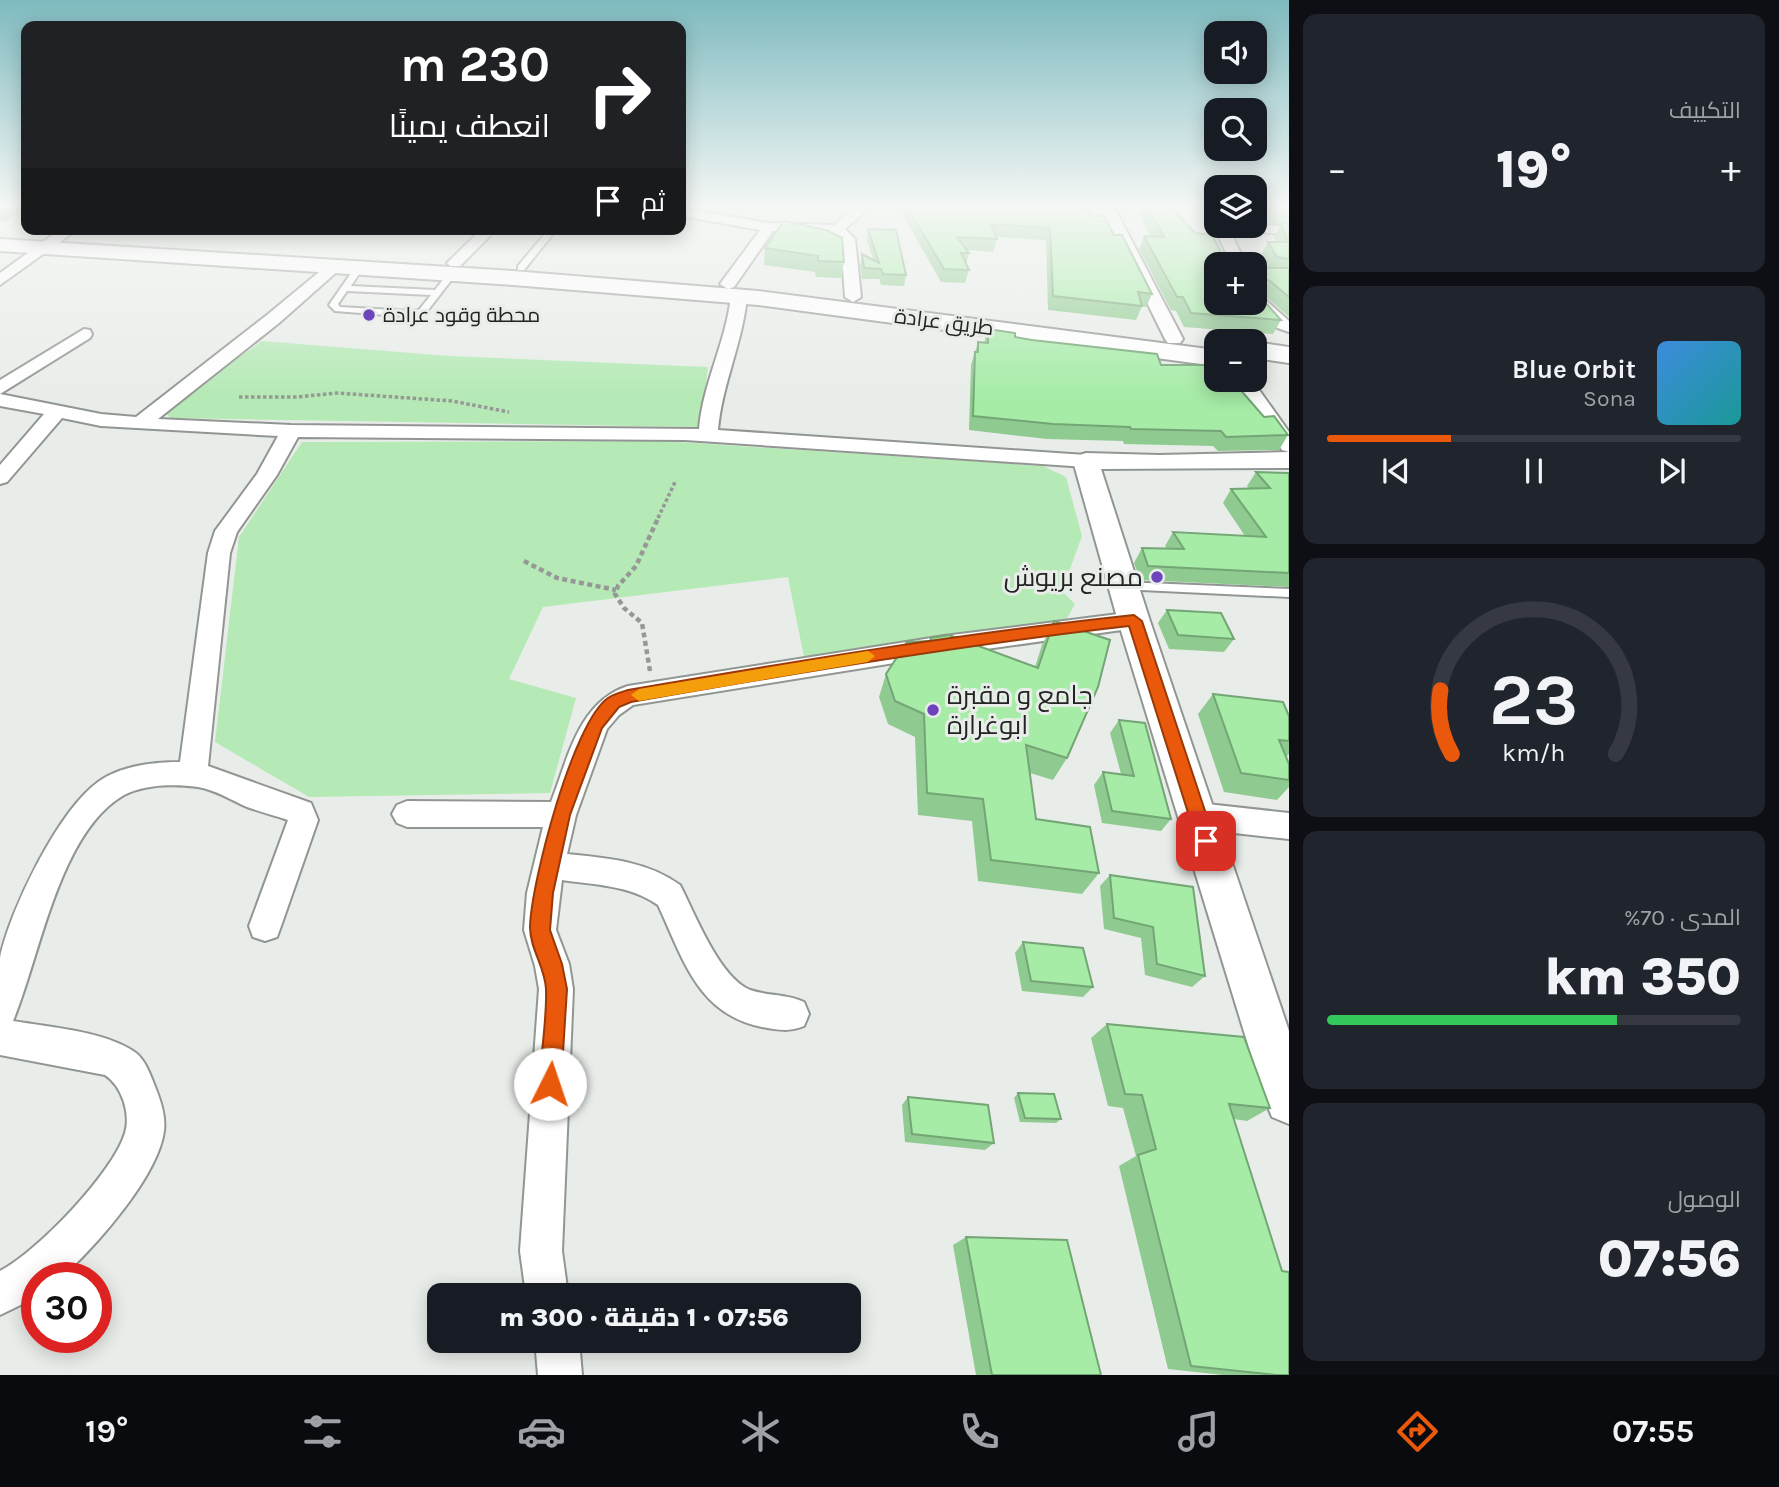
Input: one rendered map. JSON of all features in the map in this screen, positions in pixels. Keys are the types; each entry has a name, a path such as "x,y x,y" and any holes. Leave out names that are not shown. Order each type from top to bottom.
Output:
{"main road":[{"name":"طريق عرادة","path":"455,269 853,298 1204,356"},
{"name":"طريق عرادة","path":"532,269 733,290 1020,326 1204,343"},
{"path":"1267,352 1289,355"},
{"path":"1267,365 1289,368"}],"street":[{"path":"0,280 16,269"},
{"path":"140,423 273,319 331,269"},
{"path":"708,435 711,400 736,324 733,290 745,269"},
{"path":"851,269 853,298"},
{"path":"1139,269 1174,339"},
{"path":"1267,311 1278,322 1289,327"},
{"path":"0,388 84,334"},
{"path":"1251,392 1289,446"},
{"path":"0,400 56,413 140,423 291,431 708,435 1086,461 1183,463 1289,460"},
{"path":"0,478 56,413"},
{"path":"193,775 219,553 226,531 267,474 291,431"},
{"path":"1086,461 1134,621 1289,1100"},
{"path":"545,1283 541,1251 542,1217 556,989 552,964 540,930 543,893 561,815 595,725 613,702 628,696 792,668 1025,632 1134,621"},
{"path":"0,1010 41,890 67,838 90,807 107,791 135,778 193,775 221,781 265,801 296,809 303,815 265,926"},
{"path":"407,814 561,815"},
{"path":"1198,816 1289,826"},
{"path":"550,865 658,885 669,895 714,981 736,1002 761,1010 792,1014"},
{"path":"0,1037 94,1054 123,1065 134,1079 144,1114 144,1135 104,1202 46,1264 0,1294"},
{"path":"558,1353 559,1375"}],"lane":[{"path":"358,269 333,305 338,309 412,314 422,312 453,269"},
{"path":"345,288 436,293"},
{"path":"1124,586 1289,593"}],"path":[{"path":"239,397 297,397 337,393 452,401 492,407 514,414 528,433"},
{"path":"654,692 642,623 618,602 616,590 636,566 676,480"},
{"path":"524,561 566,581 616,590"}],"green space":[{"path":"262,341 449,356 708,367 701,427 170,418 164,410"},
{"path":"663,441 1043,466 1066,477 1082,536 1062,591 1075,604 1066,620 804,657 788,577 543,607 509,679 576,698 550,793 309,797 215,742 239,537 302,442"}],"building":[{"path":"881,269 905,269 906,275 883,274"},
{"path":"1052,269 1139,269 1152,294 1138,292 1142,306 1053,296"},
{"path":"1162,269 1204,269 1204,314 1191,313 1183,297 1177,297"},
{"path":"1267,269 1289,269 1289,297 1267,280"},
{"path":"1267,304 1281,320 1217,315 1267,315"},
{"path":"988,329 1015,333 1015,337 1032,340 1157,354 1161,365 1204,365 1204,392 1242,392 1264,417 1274,416 1288,435 1226,437 1221,431 1131,429 973,416 975,352 978,352 978,342 988,343"},
{"path":"1256,472 1289,473 1289,573 1148,566 1142,548 1184,549 1173,532 1266,537 1231,489 1270,488"},
{"path":"1167,610 1221,613 1234,639 1178,635"},
{"path":"1054,621 1110,640 1098,687 1067,758 1026,745 1036,819 1090,827 1099,873 991,860 983,799 927,793 924,714 895,701 886,674 907,642 930,641 931,638 949,635 1038,668"},
{"path":"1213,694 1283,702 1289,716 1289,741 1279,740 1289,764 1289,780 1241,773"},
{"path":"1119,720 1145,723 1171,819 1112,811 1103,772 1134,776"},
{"path":"1110,875 1193,887 1205,976 1157,964 1153,927 1114,918"},
{"path":"1023,942 1083,948 1093,987 1031,981"},
{"path":"1107,1024 1244,1037 1270,1108 1229,1104 1282,1271 1289,1272 1289,1375 1191,1366 1138,1155 1156,1149 1142,1095 1125,1094"},
{"path":"1018,1093 1054,1094 1061,1119 1025,1118"},
{"path":"908,1097 988,1105 994,1143 912,1134"},
{"path":"966,1237 1067,1240 1101,1375 992,1375"}],"slow traffic":[{"path":"639,695 868,656"}],"place":[{"name":"محطة وقود عرادة","path":"369,315"},
{"name":"مصنع بريوش","path":"1157,577"},
{"name":"جامع و مقبرة ابوغرارة","path":"933,710"}],"route":[{"path":"550,1084 556,989 552,964 540,930 543,893 561,815 595,725 613,702 628,696 1025,632 1134,621 1206,841"}]}
